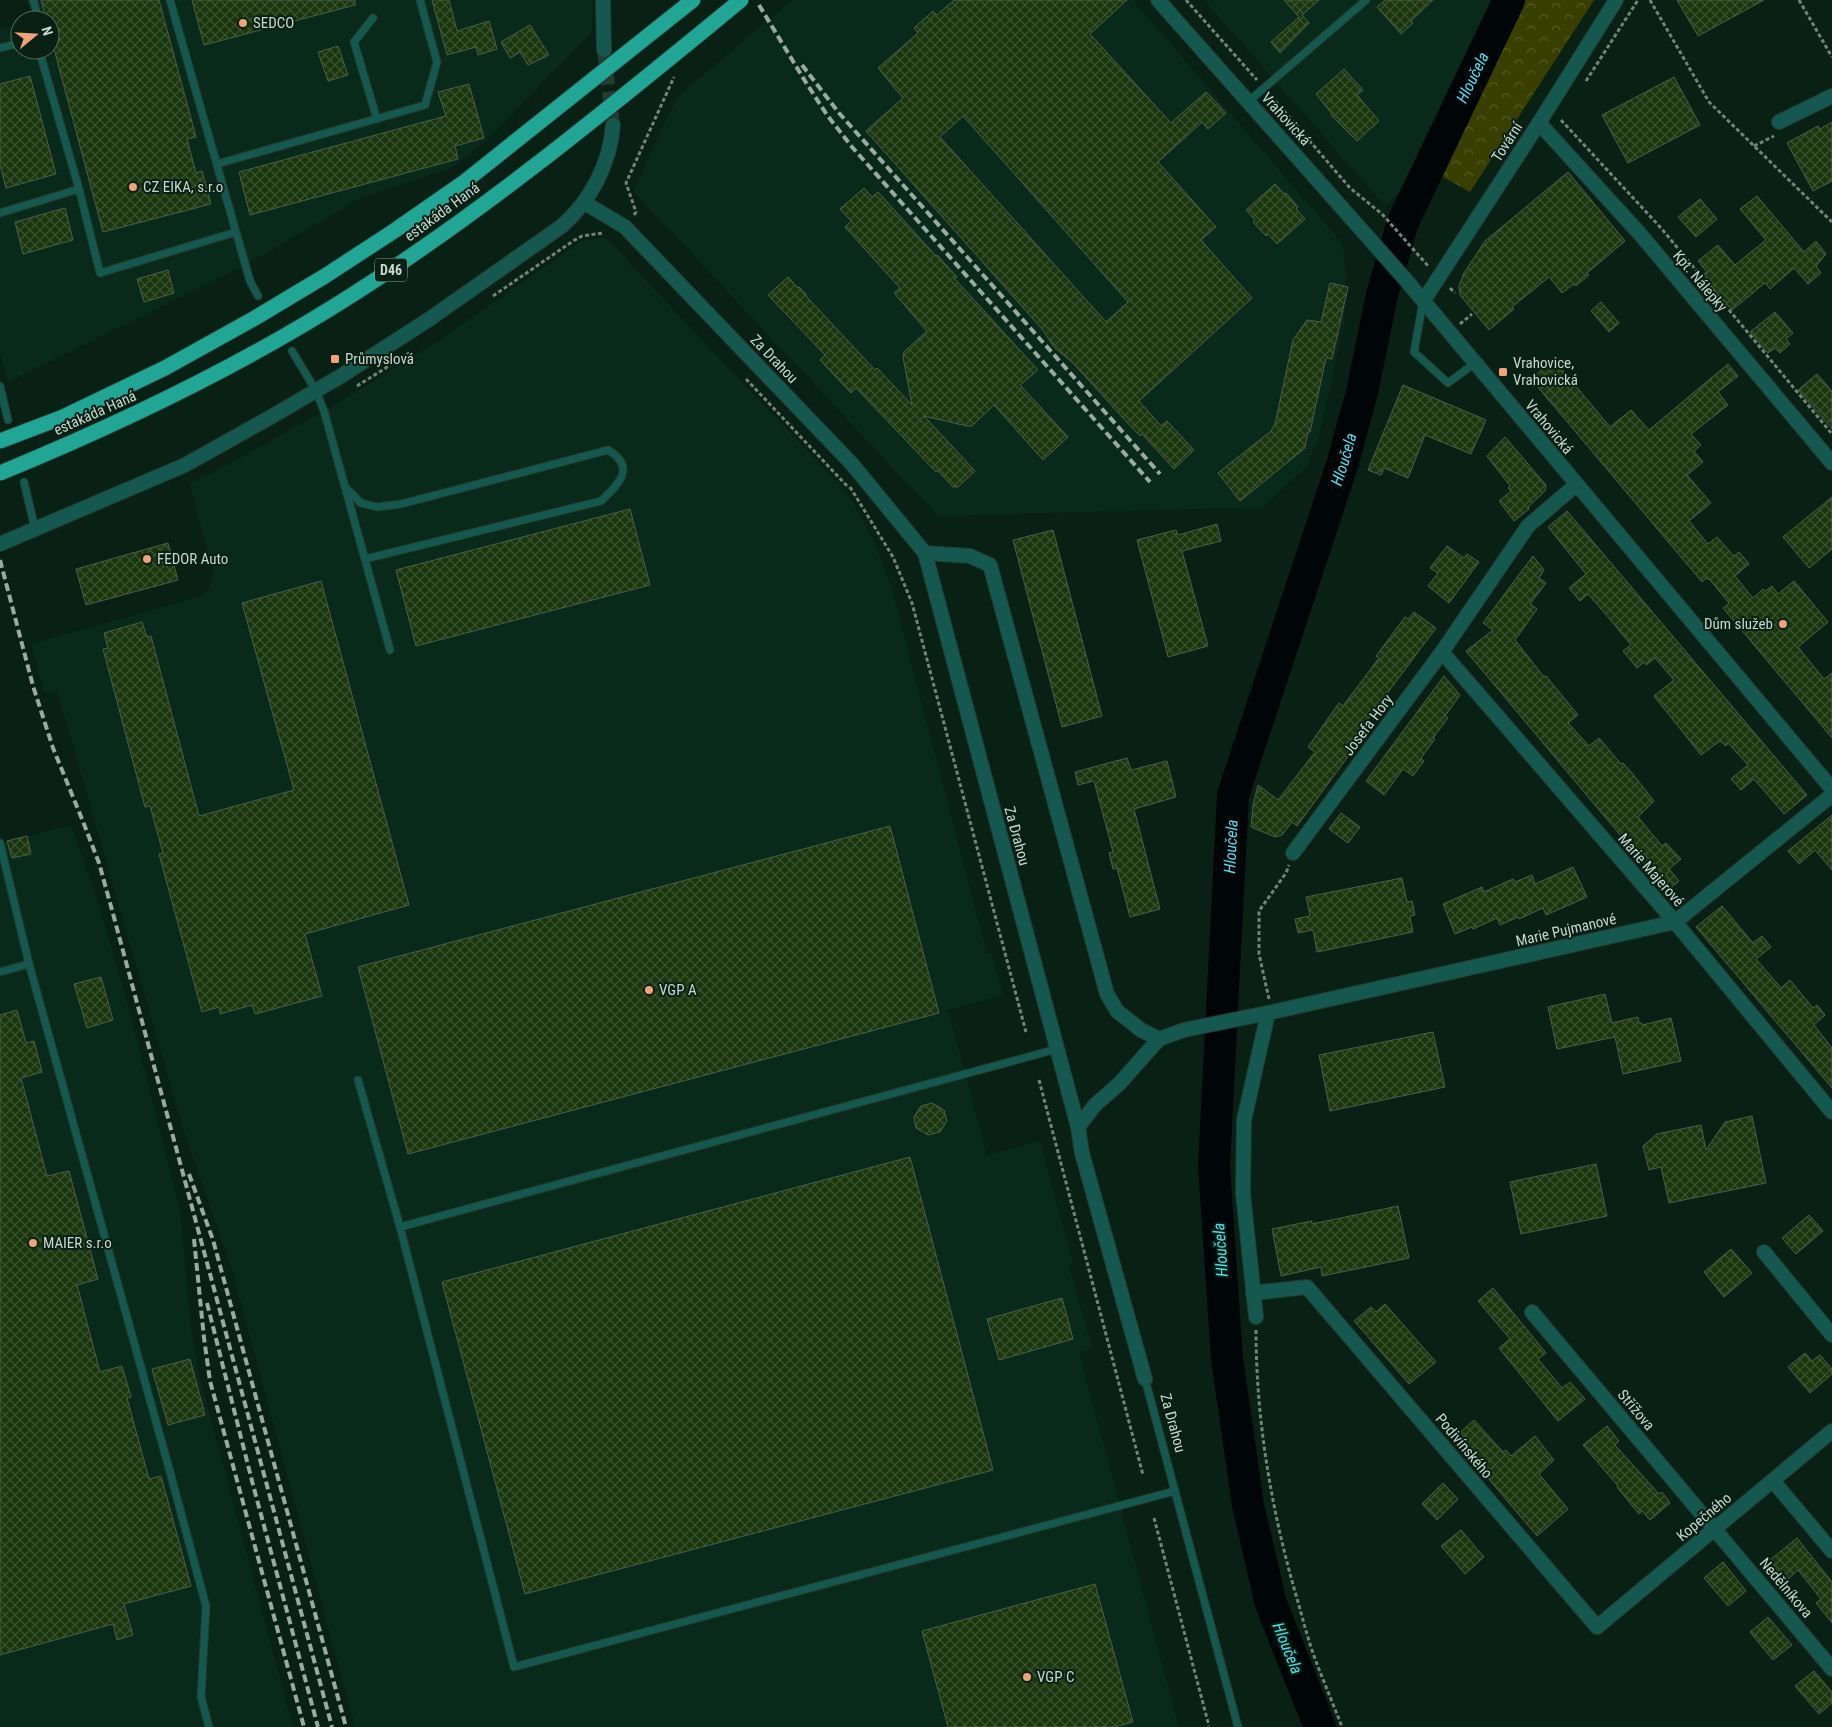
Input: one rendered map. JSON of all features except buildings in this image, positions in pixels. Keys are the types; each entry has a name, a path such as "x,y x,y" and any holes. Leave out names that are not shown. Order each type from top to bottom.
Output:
{"highway":[{"name":"estakáda Haná","path":"0,441 63,417 165,368 255,318 325,276 463,183 693,0"},
{"name":"estakáda Haná","path":"0,472 76,442 180,393 273,343 352,296 483,205 741,0"}],"street":[{"path":"603,0 604,50"},
{"name":"Vrahovická","path":"1158,0 1424,300 1832,789"},
{"name":"Tovární","path":"1424,300 1616,0"},
{"path":"1778,122 1832,96"},
{"name":"Kpt. Nálepky","path":"1539,123 1640,234 1832,463"},
{"path":"0,544 185,465 316,391 428,320 562,226 585,203 606,160 613,125"},
{"name":"Za Drahou","path":"585,203 625,227 852,464 925,554 1058,1049 1078,1127 1082,1153 1145,1379"},
{"name":"Josefa Hory","path":"1293,853 1442,652 1528,526 1576,484"},
{"path":"925,554 970,556 990,565 1107,994 1117,1011 1159,1040 1120,1084 1095,1105 1078,1127"},
{"name":"Marie Majerové","path":"1442,652 1675,922 1832,1112"},
{"name":"Marie Pujmanové","path":"1159,1040 1184,1030 1270,1013 1675,922 1832,795"},
{"path":"1256,1317 1243,1193 1244,1120 1270,1013"},
{"path":"1764,1252 1832,1335"},
{"name":"Podivínského","path":"1254,1293 1307,1287 1597,1627"},
{"name":"Střížova","path":"1532,1312 1715,1529"},
{"name":"Kopečného","path":"1597,1627 1832,1431"},
{"path":"1773,1481 1832,1551"},
{"name":"Nedělníkova","path":"1715,1529 1832,1668"}],"lane":[{"path":"170,0 250,281 258,296"},
{"path":"217,164 426,105 437,62 420,0"},
{"path":"1249,101 1366,0"},
{"path":"372,18 354,42 377,119"},
{"path":"42,60 79,189 100,273 236,232"},
{"path":"0,213 79,189"},
{"path":"1424,300 1414,352 1448,383 1475,363"},
{"path":"292,351 316,391 324,411 390,650"},
{"path":"0,386 8,420"},
{"path":"345,487 361,503 377,507 401,504 608,450 618,456 623,469 619,483 602,501 365,559"},
{"path":"24,482 35,529"},
{"path":"0,843 29,964 168,1462 206,1606 201,1697 210,1727"},
{"path":"0,972 29,964"},
{"path":"400,1227 1058,1049"},
{"path":"358,1080 400,1227 514,1667 1140,1502 1175,1491"},
{"name":"Za Drahou","path":"1145,1379 1238,1727"}],"path":[{"path":"1186,0 1350,188 1382,214 1421,259"},
{"path":"1582,88 1638,0"},
{"path":"1650,0 1709,102 1832,222"},
{"path":"1799,0 1832,57"},
{"path":"625,227 636,212 626,183 676,71"},
{"path":"1551,136 1566,112"},
{"path":"1561,120 1660,228 1832,434"},
{"path":"852,464 850,488 893,556 912,603 1026,1032"},
{"path":"1270,1013 1259,954 1259,911 1286,873 1293,853"},
{"path":"1039,1080 1143,1475"},
{"path":"1256,1317 1256,1374 1269,1480 1286,1562 1313,1653 1342,1727"},
{"path":"1154,1518 1209,1726"}],"shaded area":[{"path":"26,0 593,0 592,33 487,140 453,167 361,198 246,265 8,382 0,353 0,30 10,26 10,60 60,60 60,10 31,10"},
{"path":"792,0 1133,0 1343,244 1346,275 1344,324 1319,437 1307,466 1263,507 938,516 633,191 677,97"},
{"path":"1204,0 1496,0 1415,175 1385,206"},
{"path":"605,237 848,494 872,537 890,582 987,954 992,954 1003,995 948,1010 987,1155 1040,1141 1073,1264 1069,1267 1092,1347 1079,1353 1179,1727 355,1727 232,1270 181,1122 57,690 44,693 31,644 198,597 208,591 214,574 189,483 207,476 328,409 437,342 580,242"},
{"path":"71,825 95,892 126,998 180,1209 190,1320 198,1371 293,1727 0,1727 0,844"}],"green space":[{"path":"1496,0 1594,0 1470,192 1420,164"}],"waterway":[{"name":"Hloučela","path":"1320,1727 1271,1604 1248,1505 1227,1359 1214,1166 1233,795 1343,462 1362,392 1382,295 1403,222 1509,0"}],"tunnel":[{"path":"604,50 613,125"}],"railway":[{"path":"759,5 827,115 852,147 1150,482"},
{"path":"802,65 839,113 1160,474"},
{"path":"0,560 33,686 53,748 99,863 332,1727"},
{"path":"189,1174 213,1240 346,1727"},
{"path":"194,1239 210,1381 304,1727"},
{"path":"207,1303 252,1481 318,1727"}],"place":[{"name":"SEDCO","path":"243,23"},
{"name":"CZ EIKA, s.r.o","path":"133,187"},
{"name":"Průmyslová","path":"335,359"},
{"name":"Vrahovice, Vrahovická","path":"1503,372"},
{"name":"FEDOR Auto","path":"147,559"},
{"name":"Dům služeb","path":"1783,624"},
{"name":"VGP A","path":"649,990"},
{"name":"MAIER s.r.o","path":"33,1243"},
{"name":"VGP C","path":"1027,1677"}]}
